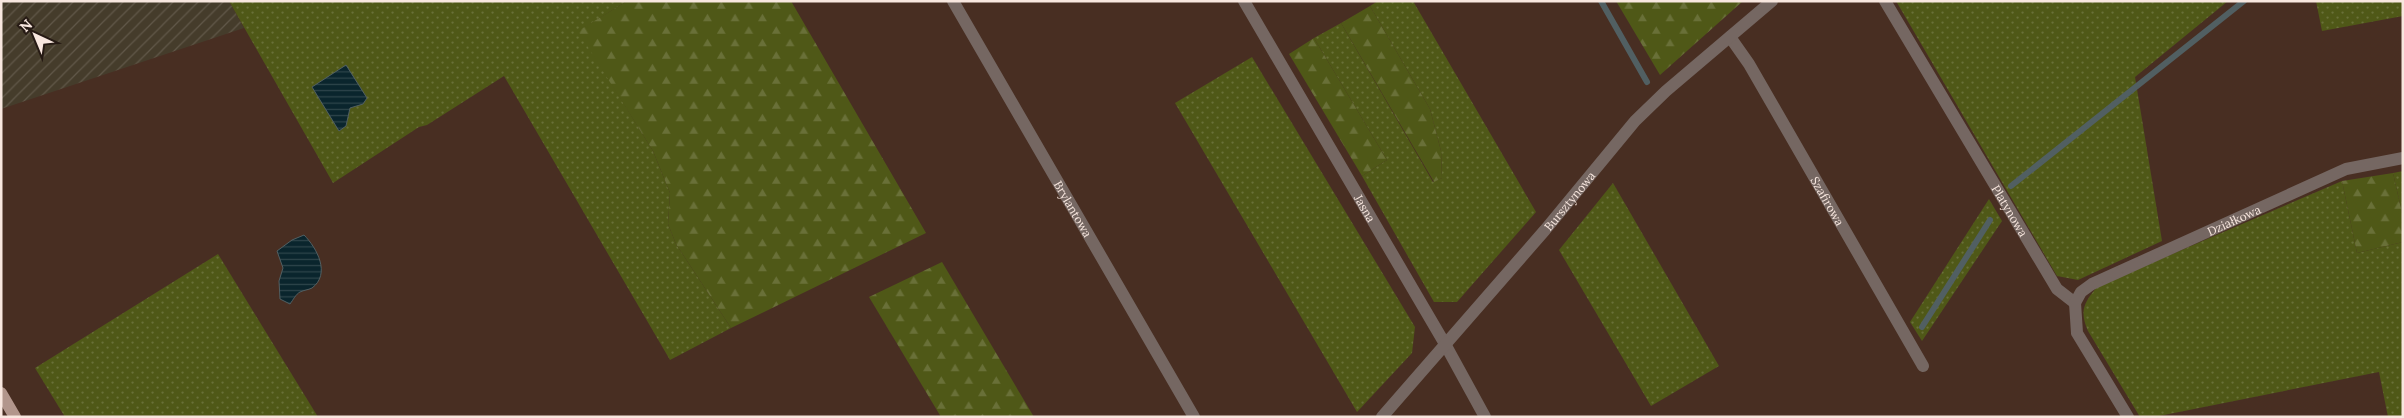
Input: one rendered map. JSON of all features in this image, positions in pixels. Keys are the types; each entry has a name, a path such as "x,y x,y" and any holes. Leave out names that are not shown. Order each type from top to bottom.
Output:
{"main road":[{"path":"1,393 14,417"}],"street":[{"name":"Brylantowa","path":"953,1 1194,417"},
{"name":"Jasna","path":"1244,1 1446,344 1485,417"},
{"name":"Bursztynowa","path":"1382,417 1635,121 1666,91 1772,1"},
{"name":"Platynowa","path":"1886,1 2056,289 2075,303"},
{"name":"Szafirowa","path":"1730,37 1754,73 1923,366"},
{"name":"Działkowa","path":"2075,303 2081,292 2092,284 2346,169 2403,158"},
{"path":"2075,303 2077,333 2128,417"}],"shaded area":[{"path":"1,1 229,1 244,28 1,109"}],"green space":[{"path":"229,1 627,1 579,31 653,151 670,193 668,224 676,244 731,328 670,360 504,76 427,125 419,127 333,183"},
{"path":"627,1 791,1 926,233 731,328 676,244 668,224 670,193 653,151 578,31"},
{"path":"1378,1 1413,1 1536,212 1457,302 1434,302 1362,176 1387,160 1314,38 1341,23 1433,182 1442,178 1441,151 1430,109 1370,6"},
{"path":"1616,1 1743,1 1660,75"},
{"path":"1896,1 2228,1 2135,77 2162,241 2078,280 2057,276"},
{"path":"2316,1 2403,1 2403,16 2322,31"},
{"path":"1370,6 1430,109 1441,151 1442,178 1434,182 1341,23"},
{"path":"1314,38 1387,160 1362,176 1289,54"},
{"path":"1252,57 1415,327 1412,353 1357,412 1175,103"},
{"path":"2403,171 2403,217 2393,173"},
{"path":"2393,173 2403,217 2403,242 2357,253 2342,181"},
{"path":"2342,181 2357,253 2403,242 2403,417 2388,417 2379,372 2154,417 2140,417 2085,324 2084,307 2098,286"},
{"path":"1613,183 1719,366 1651,406 1559,250"},
{"path":"1989,199 2002,221 1922,341 1910,322"},
{"path":"218,254 318,417 65,417 35,368"},
{"path":"942,262 1034,417 941,417 869,297"}],"water":[{"path":"346,65 367,98 363,104 350,108 346,126 339,131 312,87"},
{"path":"304,235 309,240 320,261 321,276 312,288 299,293 290,304 280,299 279,281 283,268 277,251 292,240"}],"waterway":[{"path":"1601,1 1647,82"},
{"path":"2011,186 2244,1"},
{"path":"1922,327 1990,220"}]}
